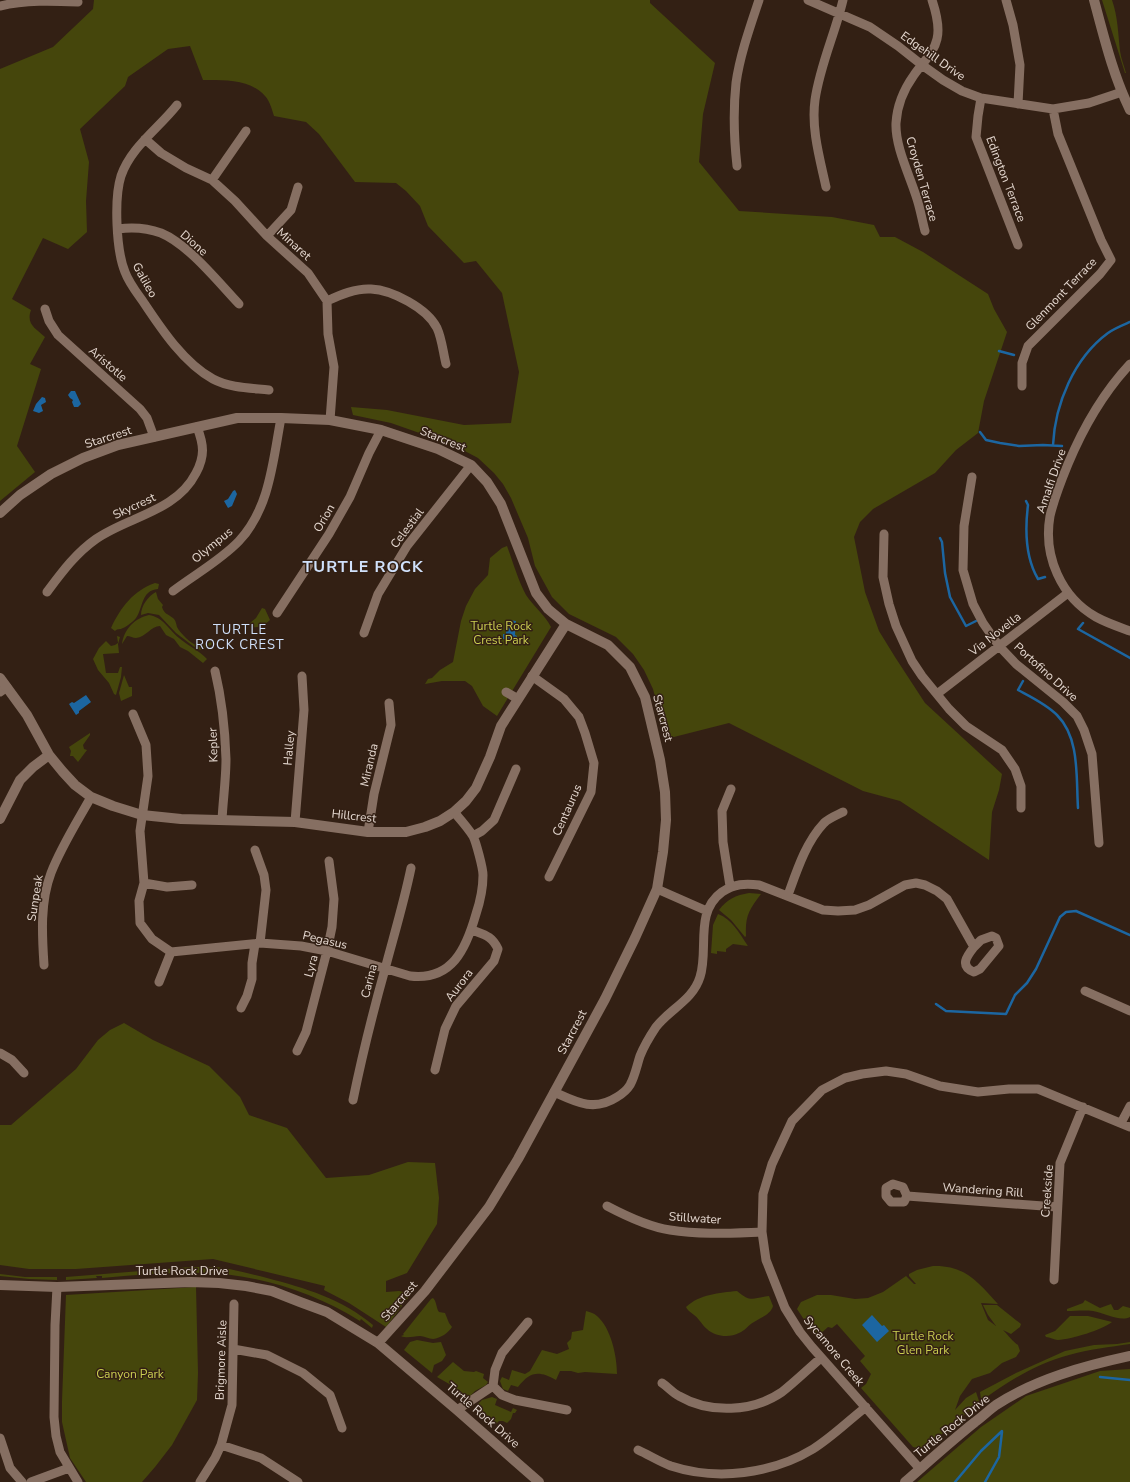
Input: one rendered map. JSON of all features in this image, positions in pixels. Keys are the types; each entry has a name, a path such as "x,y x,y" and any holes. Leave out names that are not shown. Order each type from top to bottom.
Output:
{"street":[{"path":"0,6 12,3 45,0 78,2"},
{"path":"737,166 734,142 736,83 742,56 759,0"},
{"name":"Edgehill Drive","path":"808,0 870,27 943,80 962,91 982,98 1053,109 1089,103 1122,92"},
{"path":"826,187 814,124 815,100 820,74 840,14 843,0"},
{"name":"Croyden Terrace","path":"925,231 917,198 897,138 896,123 899,104 906,87 930,53 937,39 938,27 932,0"},
{"path":"1006,0 1013,25 1020,65 1018,104"},
{"path":"1094,0 1107,47 1122,92 1130,110"},
{"name":"Edington Terrace","path":"982,98 978,116 976,137 1018,245"},
{"name":"Galileo","path":"177,105 165,120 130,156 121,176 117,204 118,229 120,252 125,272 165,334 201,371 213,379 227,385 269,390"},
{"name":"Glenmont Terrace","path":"1022,386 1022,363 1028,346 1100,274 1110,260 1058,134 1053,109"},
{"path":"212,180 246,130"},
{"name":"Minaret","path":"145,139 161,154 212,180 235,201 268,236 308,273 327,300"},
{"path":"268,236 291,210 298,188"},
{"name":"Dione","path":"118,229 147,229 162,234 177,242 239,304"},
{"path":"330,420 334,367 328,334 327,300 357,290 371,289 387,292 411,303 422,310 436,327 441,338 446,364"},
{"name":"Aristotle","path":"45,309 49,321 58,335 140,409 147,418 154,438"},
{"name":"Amalfi Drive","path":"1130,364 1103,397 1077,444 1067,468 1051,516 1048,536 1050,554 1068,593 1081,606 1095,616 1130,631"},
{"name":"Starcrest","path":"0,513 20,495 51,474 83,458 118,445 237,418 330,420 381,430 438,450 471,465 487,482 501,504 536,593 548,609 566,624 608,645 630,667 645,697 660,760 665,792 666,820 663,852 656,889 635,938 605,999 518,1159 489,1207 425,1291 378,1343"},
{"name":"Olympus","path":"173,591 239,541 251,526 263,504 272,467 281,418"},
{"name":"Skycrest","path":"47,592 78,553 98,538 118,526 159,509 178,496 192,481 200,465 203,450 202,441 197,427"},
{"name":"Orion","path":"278,613 329,534 350,497 369,453 381,430"},
{"name":"Celestial","path":"364,633 378,594 407,546 471,465"},
{"name":"Portofino Drive","path":"972,477 964,526 963,570 972,604 983,623 1016,664 1063,702 1077,716 1084,730 1092,754 1100,843"},
{"path":"884,534 884,577 889,604 896,626 912,661 922,676 966,726 1002,750 1014,769 1021,786 1021,808"},
{"name":"Via Novella","path":"937,694 1068,593"},
{"name":"Hillcrest","path":"49,755 75,785 91,797 142,815 181,819 295,822 368,832 406,832 440,821 454,812 466,801 476,788 490,757 501,726 566,624"},
{"name":"Kepler","path":"215,671 221,698 225,730 226,761 222,820"},
{"name":"Halley","path":"295,822 304,710 302,676"},
{"name":"Centaurus","path":"532,676 564,698 579,717 594,763 591,792 549,878"},
{"path":"0,678 3,690 27,715 49,755 33,767 20,780 0,819"},
{"path":"506,692 518,700"},
{"name":"Miranda","path":"368,832 374,794 391,725 389,703"},
{"path":"132,714 146,745 148,776 140,831 144,883 139,901 140,923 152,939 171,952 159,982"},
{"path":"473,836 494,820 516,770"},
{"path":"730,886 723,842 722,811 732,789"},
{"name":"Sunpeak","path":"44,965 42,944 43,919 50,874 91,797"},
{"name":"Pegasus","path":"171,952 258,943 301,946 327,951 410,976 423,977 437,974 448,967 461,954 472,930 480,901 483,874 473,836 454,812"},
{"path":"788,895 799,863 810,844 825,822 843,812"},
{"path":"241,1008 247,996 252,979 252,962 258,943 266,890 264,875 255,850"},
{"name":"Lyra","path":"297,1051 306,1032 332,927 334,899 330,861"},
{"name":"Carina","path":"353,1100 385,968 412,868"},
{"path":"144,883 167,887 192,885"},
{"path":"554,1092 578,1102 593,1105 608,1102 622,1094 630,1085 640,1054 653,1031 661,1021 689,997 700,978 703,964 704,930 707,911 718,895 730,886 748,883 759,884 824,910 838,911 855,910 869,905 905,885 916,883 925,885 937,891 947,899 974,947"},
{"path":"656,889 707,911"},
{"name":"Aurora","path":"435,1070 445,1029 456,1006 494,961 498,949 494,940 472,930"},
{"path":"1085,990 1130,1011"},
{"path":"0,1053 12,1060 24,1073"},
{"name":"Sycamore Creek","path":"920,1469 821,1358 800,1332 785,1308 766,1260 762,1232 763,1194 772,1164 792,1121 822,1090 845,1078 886,1071 906,1074 940,1086 978,1092 1008,1089 1038,1089 1130,1127"},
{"path":"1121,1123 1130,1106"},
{"name":"Creekside","path":"1054,1280 1060,1163 1083,1107"},
{"name":"Wandering Rill","path":"907,1196 1058,1207"},
{"name":"Stillwater","path":"607,1206 630,1218 669,1230 708,1233 762,1232"},
{"name":"Turtle Rock Drive","path":"0,1285 57,1287 190,1282 219,1283 272,1291 327,1312 378,1343 539,1482"},
{"path":"57,1287 54,1417 56,1436 60,1452 78,1482"},
{"name":"Brigmore Aisle","path":"200,1482 221,1445 232,1405 234,1304"},
{"path":"457,1410 493,1386 495,1370 502,1353 528,1322"},
{"path":"233,1349 267,1355 303,1372 330,1395 342,1428"},
{"name":"Turtle Rock Drive","path":"905,1482 996,1405 1026,1390 1083,1367 1130,1356"},
{"path":"662,1383 679,1396 695,1403 717,1408 733,1408 758,1404 780,1392 821,1358"},
{"path":"493,1386 502,1395 515,1400 567,1410"},
{"path":"638,1450 671,1466 696,1472 723,1474 746,1472 767,1468 793,1459 813,1449 866,1407"},
{"path":"0,1438 10,1468 22,1482"},
{"path":"221,1445 261,1458 298,1482"},
{"path":"30,1482 69,1468"}],"green space":[{"path":"94,0 650,0 650,3 715,63 703,114 699,162 739,211 832,217 874,225 880,237 895,237 923,252 988,294 994,309 1007,332 984,401 978,433 956,450 935,473 873,509 860,522 854,537 865,592 879,631 895,657 925,703 1002,774 992,812 989,860 900,801 863,791 729,723 666,739 653,689 644,670 633,654 616,637 569,614 552,597 535,566 528,538 511,498 503,484 494,473 478,458 461,449 391,423 353,415 351,407 387,410 464,425 511,423 519,372 502,293 476,261 464,263 428,226 420,206 396,183 355,182 319,134 306,122 274,116 267,98 259,90 244,83 203,80 190,46 168,49 128,77 125,86 80,129 89,162 86,201 87,232 68,249 43,238 12,299 31,310 30,319 32,325 45,337 30,364 41,369 17,446 35,472 0,501 0,69 53,47 93,9"},
{"path":"1102,0 1112,0 1114,6 1117,19 1120,54 1126,73 1125,73"},
{"name":"Turtle Rock Crest Park","path":"507,546 526,595 551,627 497,716 483,706 472,686 465,681 442,681 425,684 428,679 432,678 440,670 453,662 461,621 466,606 475,589 488,575 490,558 502,548"},
{"path":"155,583 159,584 158,589 152,590 145,596 135,619 122,629 115,631 111,628 119,613 128,601 140,590"},
{"path":"156,592 166,614 174,619 178,629 189,641 198,646 203,646 214,641 217,642 201,650 197,649 176,633 159,615 148,613 141,615 142,608 150,596"},
{"path":"262,608 265,609 270,620 263,626 250,628 250,623 256,618"},
{"path":"149,615 162,621 186,644 201,653 207,659 203,663 188,651 180,647 174,639 166,635 160,626 157,626 140,637 135,638 127,636 122,644 125,634 131,625 144,616"},
{"path":"117,636 120,637 118,644 119,653 103,654 106,673 118,673 120,667 122,667 116,695 114,694 109,683 98,670 93,659 99,648 106,641 111,646 118,643"},
{"path":"124,675 129,687 132,687 132,696 121,701 119,693"},
{"path":"90,733 83,745 84,749 87,750 78,762 73,756 70,756 71,751 69,747"},
{"path":"749,893 761,894 753,904 747,918 745,937 731,920 719,910 732,898"},
{"path":"718,914 732,923 748,946 733,944 726,949 726,952 717,951 717,954 711,953 713,925"},
{"path":"124,1023 153,1040 209,1066 240,1097 249,1115 287,1128 326,1178 369,1175 408,1162 435,1163 439,1198 437,1224 407,1273 386,1281 386,1292 399,1291 411,1294 405,1302 404,1301 401,1304 402,1306 386,1327 349,1303 324,1290 325,1286 213,1259 76,1269 29,1269 0,1265 0,1125 11,1125 76,1069 98,1040 110,1030"},
{"name":"Turtle Rock Glen Park","path":"933,1266 954,1268 970,1276 977,1282 998,1304 981,1303 988,1320 996,1326 983,1305 997,1305 1021,1324 1020,1327 1011,1334 1003,1330 1018,1345 1020,1351 1016,1357 1002,1363 990,1373 972,1379 960,1396 955,1410 966,1398 976,1392 979,1401 977,1404 928,1446 922,1449 913,1447 861,1388 866,1384 871,1374 860,1361 865,1356 837,1324 832,1328 828,1327 819,1335 815,1336 797,1309 801,1302 817,1295 831,1295 855,1299 868,1298 883,1292 906,1276 914,1284 916,1284 909,1274 917,1270"},
{"path":"191,1267 216,1267 229,1269 309,1290 349,1308 373,1325 372,1328 361,1319 360,1321 324,1301 304,1293 284,1286 244,1277 223,1274 178,1273 102,1278 102,1276 96,1276 97,1278 66,1280 66,1277"},
{"path":"0,1274 25,1277 57,1277 57,1280 0,1276"},
{"name":"Canyon Park","path":"196,1287 198,1373 197,1400 172,1445 142,1482 86,1482 70,1458 62,1422 66,1295"},
{"path":"737,1291 752,1299 769,1296 773,1306 772,1309 763,1317 735,1335 723,1336 710,1332 686,1307 697,1299"},
{"path":"433,1298 437,1309 439,1312 445,1313 452,1327 446,1333 433,1339 422,1336 401,1336 404,1335 403,1334"},
{"path":"1085,1300 1100,1308 1111,1304 1114,1310 1118,1310 1123,1306 1130,1308 1130,1317 1117,1318 1093,1311 1067,1311 1067,1309 1083,1303"},
{"path":"586,1311 596,1315 606,1328 616,1359 617,1374 560,1371 556,1380 544,1375 535,1374 526,1378 518,1387 511,1385 508,1391 503,1389 500,1381 502,1377 509,1380 512,1370 525,1374 530,1371 542,1350 557,1354 569,1349 567,1343 571,1339 572,1332 583,1330"},
{"path":"1070,1316 1088,1316 1112,1322 1094,1331 1071,1338 1058,1340 1046,1337 1045,1335 1055,1331"},
{"path":"417,1340 433,1343 441,1342 446,1355 442,1361 434,1365 432,1373 404,1350 410,1342"},
{"path":"1130,1342 1130,1344 1100,1348 1058,1358 1035,1367 1004,1385 984,1399 981,1399 980,1392 1016,1373 1065,1351 1094,1345"},
{"path":"453,1362 464,1371 476,1371 484,1374 483,1378 488,1382 467,1399 451,1385 437,1377"},
{"path":"1130,1369 1130,1482 917,1482 981,1427 1026,1396 1100,1371"},
{"path":"492,1397 497,1399 495,1405 511,1412 513,1408 517,1410 513,1413 511,1419 507,1423 499,1421 496,1424 476,1406 482,1400"}],"water":[{"path":"71,391 75,391 81,404 78,407 74,407 72,402 73,400 68,395"},
{"path":"42,397 45,398 46,402 41,405 43,411 39,413 33,411 36,404"},
{"path":"235,490 237,494 232,506 228,508 224,501 228,499"},
{"path":"507,620 516,621 516,640 503,639 503,634 506,634"},
{"path":"86,695 91,702 76,715 69,704 72,702 74,703"},
{"path":"872,1315 889,1331 877,1342 862,1325"}],"waterway":[{"path":"1053,445 1062,398 1076,369 1085,355 1096,343 1111,331 1130,322"},
{"path":"999,351 1014,355"},
{"path":"980,432 986,440 1000,443 1019,446 1062,446"},
{"path":"1026,501 1028,505 1026,524 1028,552 1038,579 1045,577"},
{"path":"940,538 942,542 945,573 950,597 966,626 976,621"},
{"path":"1083,623 1078,629 1130,658"},
{"path":"1023,681 1018,690 1053,711 1064,724 1070,735 1077,771 1078,808"},
{"path":"936,1004 946,1011 1006,1014 1015,995 1027,983 1036,969 1060,917 1066,912 1076,911 1130,935"},
{"path":"1100,1377 1130,1380"},
{"path":"955,1482 981,1451 1002,1431"},
{"path":"985,1482 999,1457 1002,1432"}],"district":[{"name":"TURTLE ROCK","path":"363,566"},
{"name":"TURTLE ROCK CREST","path":"240,636"}]}
